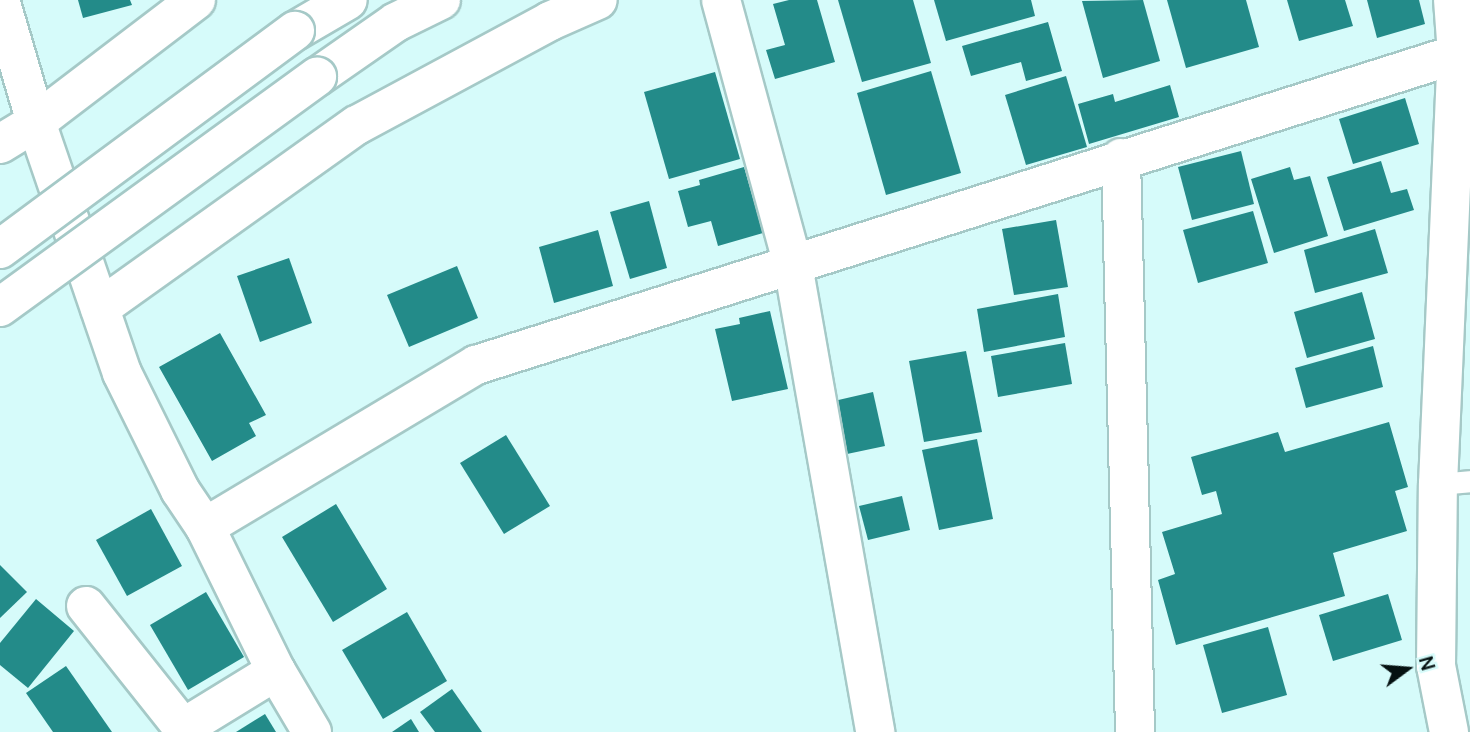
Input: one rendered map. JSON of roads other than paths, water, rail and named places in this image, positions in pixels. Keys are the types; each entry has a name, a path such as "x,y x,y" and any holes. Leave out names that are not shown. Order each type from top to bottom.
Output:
{"street":[{"path":"0,0 36,122 122,373 180,490 205,527 276,671 312,732"},
{"path":"0,144 36,122 196,0"},
{"path":"0,249 295,31 348,0"},
{"path":"0,307 317,77 396,22 440,0"},
{"path":"100,308 357,125 550,21 598,0"},
{"path":"721,0 793,265 875,732"},
{"path":"1452,0 1457,54 1459,288 1454,482 1436,666 1455,726"},
{"path":"205,527 476,365 1121,158 1457,54"},
{"path":"1121,158 1135,732"},
{"path":"86,606 183,727 276,671"}]}
